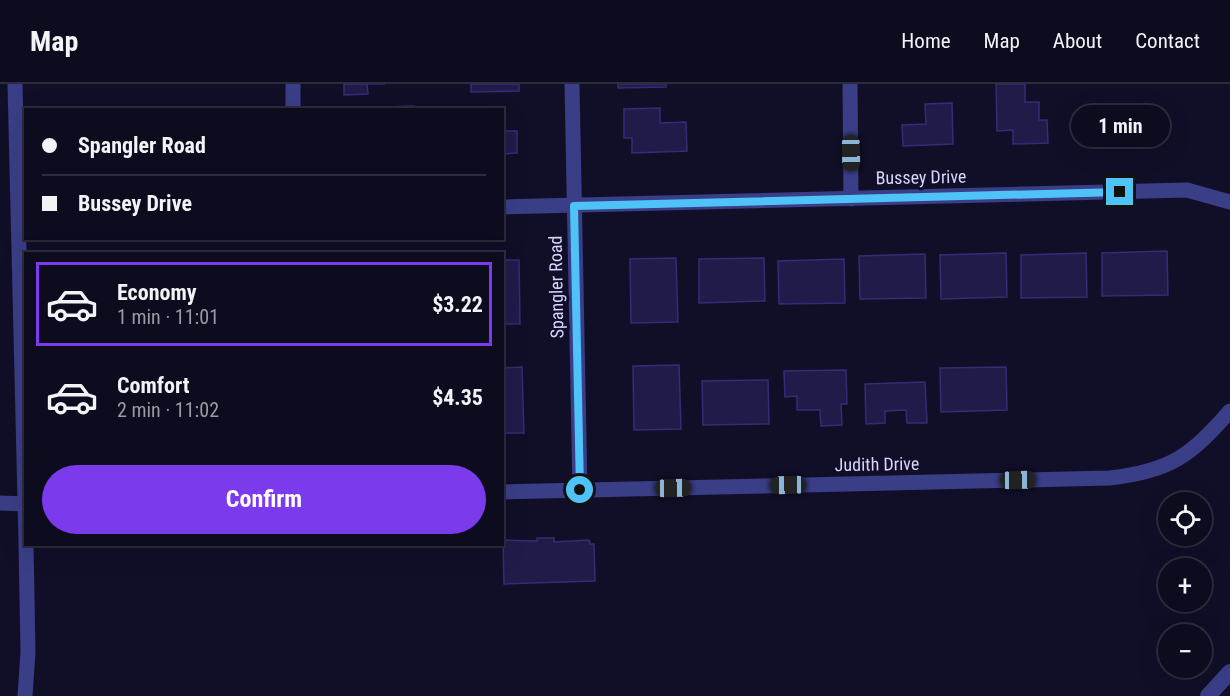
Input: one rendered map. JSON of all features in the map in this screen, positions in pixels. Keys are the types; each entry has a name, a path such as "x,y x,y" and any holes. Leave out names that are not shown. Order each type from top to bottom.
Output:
{"street":[{"path":"15,84 22,220 24,409"},
{"path":"293,84 293,108"},
{"name":"Spangler Road","path":"572,84 580,490"},
{"path":"850,84 852,199"},
{"name":"Bussey Drive","path":"504,207 1187,190 1230,202"},
{"name":"Judith Drive","path":"504,492 1110,478 1146,474 1176,462 1204,440 1230,411"},
{"path":"0,503 24,504"},
{"path":"25,696 28,652 26,546"},
{"path":"1208,696 1230,672"}],"building":[{"path":"344,84 367,84 368,94 344,95"},
{"path":"471,84 519,84 519,91 471,92"},
{"path":"618,84 666,84 666,87 618,88"},
{"path":"996,84 1025,84 1025,102 1039,102 1039,120 1047,120 1048,143 1013,144 1013,130 997,131"},
{"path":"952,103 953,144 903,146 902,125 926,124 925,104"},
{"path":"414,106 414,108 360,108"},
{"path":"660,108 660,123 686,122 687,151 632,153 632,138 624,138 624,109"},
{"path":"504,131 517,131 517,153 504,154"},
{"path":"1167,251 1168,295 1102,296 1102,253"},
{"path":"1006,253 1007,297 941,299 940,255"},
{"path":"1086,253 1087,297 1021,298 1021,255"},
{"path":"925,254 926,298 860,299 859,256"},
{"path":"676,258 678,322 631,323 630,259"},
{"path":"764,258 765,301 699,303 699,259"},
{"path":"844,259 845,303 779,304 778,261"},
{"path":"504,260 519,260 520,324 504,324"},
{"path":"679,365 681,429 634,430 633,366"},
{"path":"522,367 524,433 504,433 504,368"},
{"path":"1006,367 1007,410 941,412 940,368"},
{"path":"846,370 847,404 841,404 842,425 821,426 820,410 797,410 797,396 785,397 784,371"},
{"path":"768,380 769,424 703,425 702,381"},
{"path":"925,382 927,423 907,423 906,410 885,411 885,423 866,424 865,384"},
{"path":"537,538 554,538 554,542 589,540 590,544 594,544 595,581 504,584 504,540 537,541"}],"route":[{"path":"580,490 574,206 1120,192"}]}
